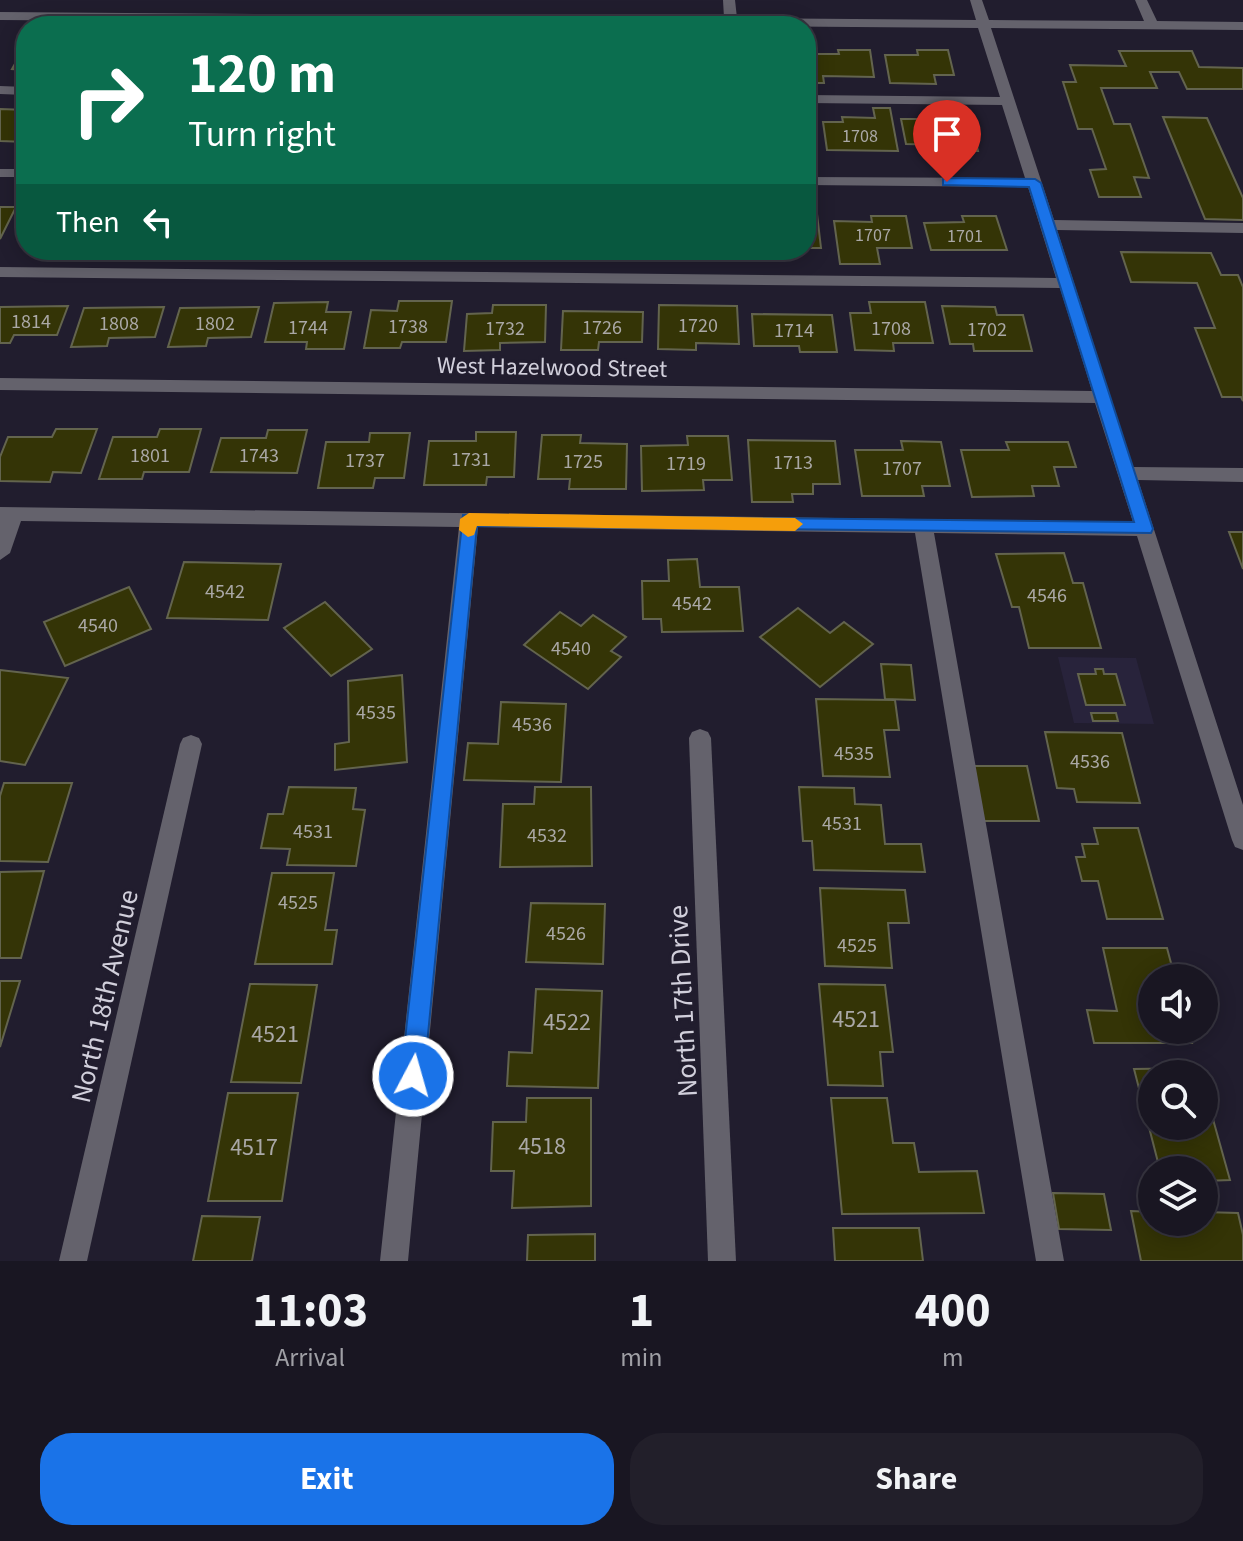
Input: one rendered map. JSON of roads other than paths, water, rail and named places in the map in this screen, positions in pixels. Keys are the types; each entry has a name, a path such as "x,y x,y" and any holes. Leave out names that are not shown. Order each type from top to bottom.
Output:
{"street":[{"path":"976,0 1243,840"},
{"path":"1141,0 1153,26"},
{"path":"16,16 612,16"},
{"path":"816,23 1243,26"},
{"path":"816,99 1008,101"},
{"path":"816,181 1035,183"},
{"path":"1049,225 1243,228"},
{"path":"0,272 1067,283"},
{"name":"West Hazelwood Street","path":"0,384 1104,397"},
{"path":"1128,473 1243,475"},
{"path":"0,553 7,514 1145,529"},
{"path":"394,1261 469,519"},
{"path":"923,526 1050,1261"},
{"name":"North 17th Drive","path":"700,738 722,1261"},
{"name":"North 18th Avenue","path":"73,1261 191,744"}]}
